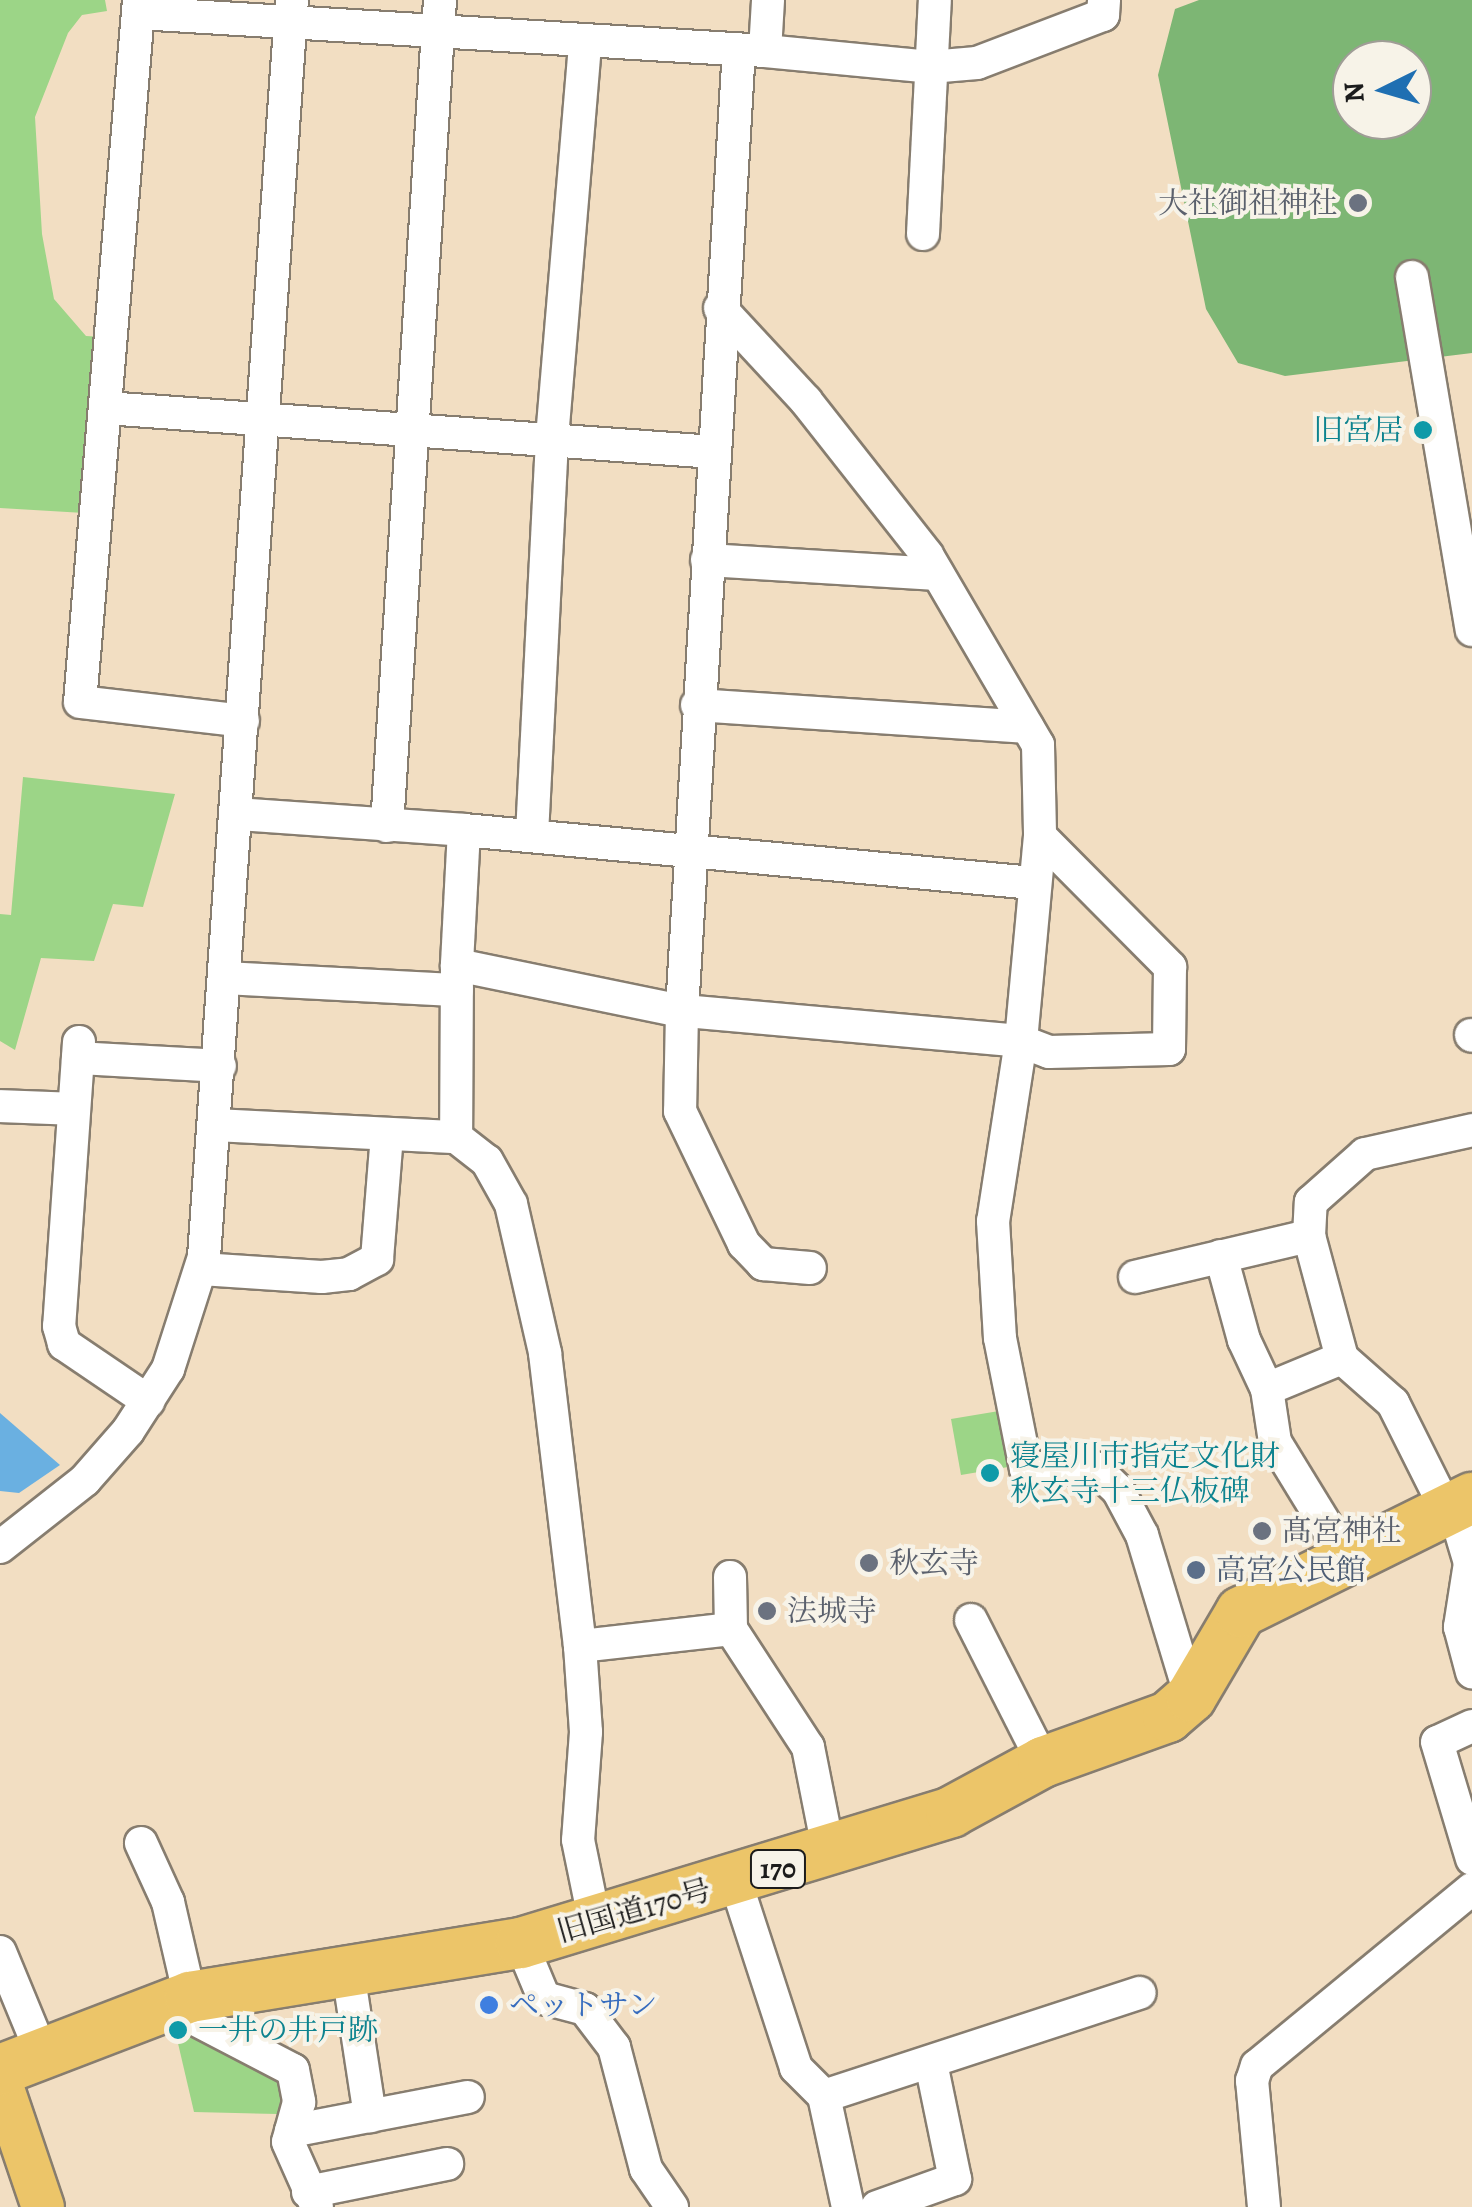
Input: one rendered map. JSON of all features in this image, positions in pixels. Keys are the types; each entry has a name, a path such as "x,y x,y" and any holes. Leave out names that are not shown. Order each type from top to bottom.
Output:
{"highway":[{"name":"旧国道170号","path":"21,2062 178,2001 521,1943 736,1882 952,1812 1042,1762 1168,1717 1191,1697 1242,1612 1457,1504"}],"main road":[{"path":"0,2080 42,2207"}],"street":[{"path":"768,0 752,50 720,308 687,847 680,1110 744,1244 762,1264 810,1268"},
{"path":"922,234 935,0"},
{"path":"243,721 80,702 139,7 438,15 585,42 752,50 930,68 977,63 1103,15 1104,0"},
{"path":"0,1547 85,1480 148,1401 168,1368 201,1269 216,1124 259,422 291,12"},
{"path":"387,826 408,430 438,15"},
{"path":"532,835 552,438 585,42"},
{"path":"1412,277 1472,630"},
{"path":"720,308 806,401 938,574 1038,745 1040,836 1032,882 1021,1041 992,1221 1000,1338 1026,1469 1095,1468 1118,1490 1142,1534 1191,1697"},
{"path":"106,408 714,452"},
{"path":"707,560 938,574"},
{"path":"697,705 1027,726"},
{"path":"237,814 687,847 1032,882"},
{"path":"456,1137 457,978 464,830"},
{"path":"226,978 457,978 682,1011 1021,1041 1049,1052 1170,1049 1170,967 1040,836"},
{"path":"148,1401 64,1344 59,1326 78,1050 220,1066"},
{"path":"0,1106 74,1109"},
{"path":"216,1124 456,1137 487,1161 511,1204 545,1353 580,1646 586,1732 578,1840 595,1922"},
{"path":"1472,1130 1365,1154 1311,1202 1309,1236 1342,1358 1393,1403 1457,1504 1470,1563 1460,1627 1472,1672"},
{"path":"201,1269 322,1277 350,1274 377,1259 387,1134"},
{"path":"1135,1277 1309,1236"},
{"path":"1221,1256 1244,1340 1266,1389 1275,1442 1346,1558"},
{"path":"1266,1389 1342,1358"},
{"path":"730,1577 731,1630 808,1746 828,1853"},
{"path":"971,1620 1042,1762"},
{"path":"580,1646 731,1630"},
{"path":"1472,1726 1437,1742 1472,1859"},
{"path":"141,1843 168,1902 178,2001 294,2070 298,2102 288,2142 312,2200 447,2164"},
{"path":"736,1882 796,2068 824,2096 848,2207"},
{"path":"1264,2207 1252,2081 1256,2066 1472,1889"},
{"path":"521,1943 544,1998 585,2009 614,2047 646,2169 672,2207"},
{"path":"0,1952 21,2062"},
{"path":"348,1972 370,2116"},
{"path":"824,2096 1140,1993"},
{"path":"877,2207 957,2193 931,2063"},
{"path":"292,2131 468,2098"}],"green space":[{"path":"0,0 105,0 107,11 82,15 68,33 35,117 42,234 54,299 86,336 103,337 84,513 0,508"},
{"path":"1199,0 1472,0 1472,353 1285,376 1238,363 1206,309 1158,75 1175,9"},
{"path":"23,777 175,794 143,907 113,904 94,961 41,958 15,1050 0,1041 0,914 11,915"},
{"path":"1005,1410 1014,1466 961,1475 951,1419"},
{"path":"205,2036 272,2065 286,2090 278,2114 194,2112 177,2039"}],"water":[{"path":"0,1413 60,1465 19,1493 0,1491"}],"place":[{"name":"大社御祖神社","path":"1358,203"},
{"name":"旧宮居","path":"1423,430"},
{"name":"寝屋川市指定文化財 秋玄寺十三仏板碑","path":"990,1473"},
{"name":"髙宮神社","path":"1262,1531"},
{"name":"秋玄寺","path":"869,1563"},
{"name":"高宮公民館","path":"1196,1570"},
{"name":"法城寺","path":"767,1611"},
{"name":"ペットサン","path":"489,2005"},
{"name":"一井の井戸跡","path":"178,2030"}]}
